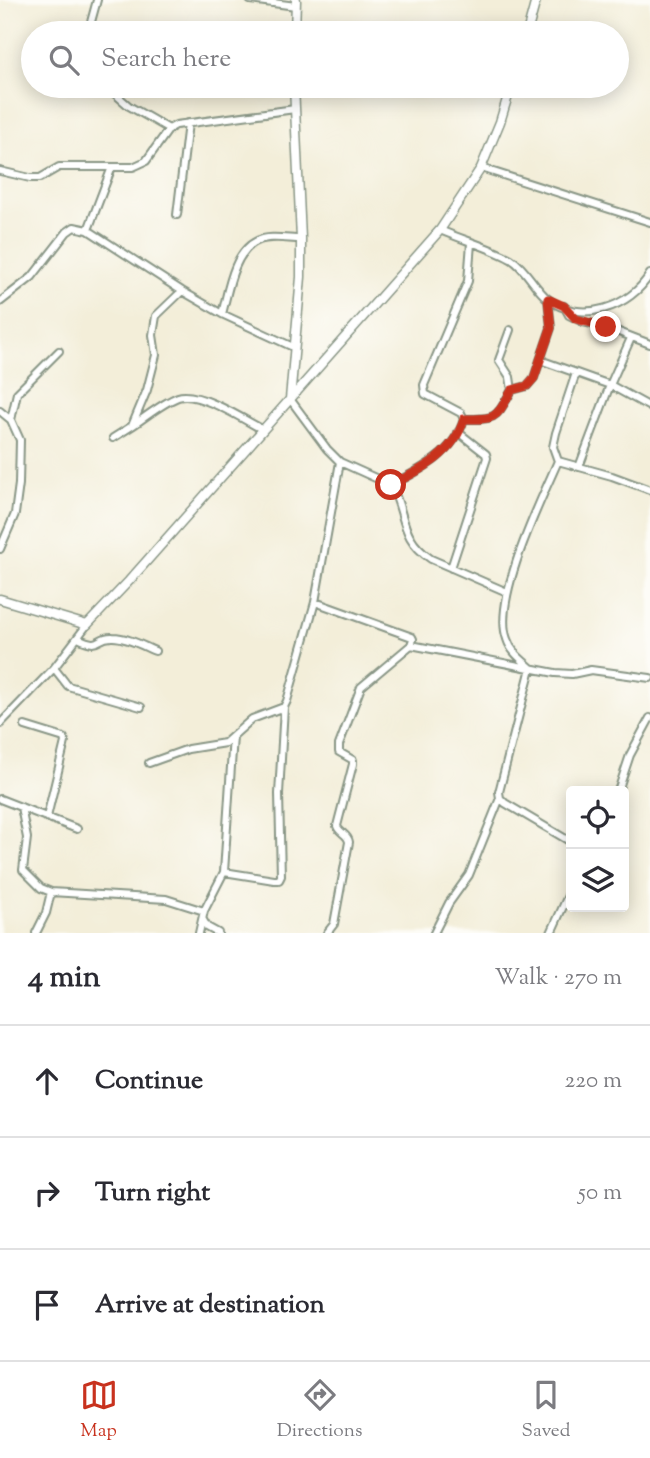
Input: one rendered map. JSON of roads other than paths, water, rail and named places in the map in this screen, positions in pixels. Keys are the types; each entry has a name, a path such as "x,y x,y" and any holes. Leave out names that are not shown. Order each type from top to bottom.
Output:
{"street":[{"path":"92,21 97,0"},
{"path":"250,0 296,3 295,21"},
{"path":"530,21 536,0"},
{"path":"120,98 169,129"},
{"path":"295,98 301,277 290,399 327,449 340,462 391,485 408,536 420,551 507,593"},
{"path":"0,724 54,668 88,625 440,230 481,168 508,98"},
{"path":"0,171 40,178 59,167 133,167 146,161 169,129 188,123 295,109"},
{"path":"177,215 188,123"},
{"path":"88,230 112,167"},
{"path":"481,168 650,222"},
{"path":"0,302 33,277 67,232 74,227 88,230 182,292 222,314 293,347"},
{"path":"440,230 512,260 548,299 583,312 603,310 620,303 643,287 650,274"},
{"path":"222,314 234,272 242,254 250,246 265,239 301,239"},
{"path":"464,419 461,413 425,394 424,385 468,281 471,243"},
{"path":"132,426 147,390 156,355 153,335 156,316 182,292"},
{"path":"512,390 527,386 534,378 551,328 548,299"},
{"path":"564,306 576,319 650,344"},
{"path":"464,419 489,419 496,416 512,390 510,377 499,360 510,330"},
{"path":"579,467 631,338"},
{"path":"11,420 17,393 59,351"},
{"path":"540,360 610,385 650,407"},
{"path":"531,668 512,651 506,636 504,614 507,593 558,461 553,447 576,373"},
{"path":"113,438 180,396 192,396 263,430"},
{"path":"0,411 11,420 20,440 15,513 0,548"},
{"path":"391,485 437,460 458,432 464,419"},
{"path":"451,568 487,458 486,454 458,432"},
{"path":"558,461 650,490"},
{"path":"224,872 274,880 279,880 281,876 279,794 284,707 315,602 340,462"},
{"path":"0,599 88,625"},
{"path":"315,602 413,639 411,645 361,687 339,745 339,752 350,757 353,764 337,826 349,842 334,924 327,933"},
{"path":"78,638 96,644 116,636 155,652"},
{"path":"411,645 555,673 572,674 591,670 650,678"},
{"path":"54,668 68,686 141,707"},
{"path":"434,933 449,903 468,875 500,798 499,792 531,668"},
{"path":"149,763 188,749 225,743 252,719 284,707"},
{"path":"620,786 630,755 650,718"},
{"path":"25,726 64,738 65,742 47,817"},
{"path":"199,933 204,911 224,872 233,736"},
{"path":"500,798 566,839"},
{"path":"0,799 77,828"},
{"path":"21,807 27,838 23,870 41,888 51,892 166,899 204,911"},
{"path":"36,933 46,913 51,892"},
{"path":"551,933 566,900"},
{"path":"203,920 207,927 218,933"}]}
